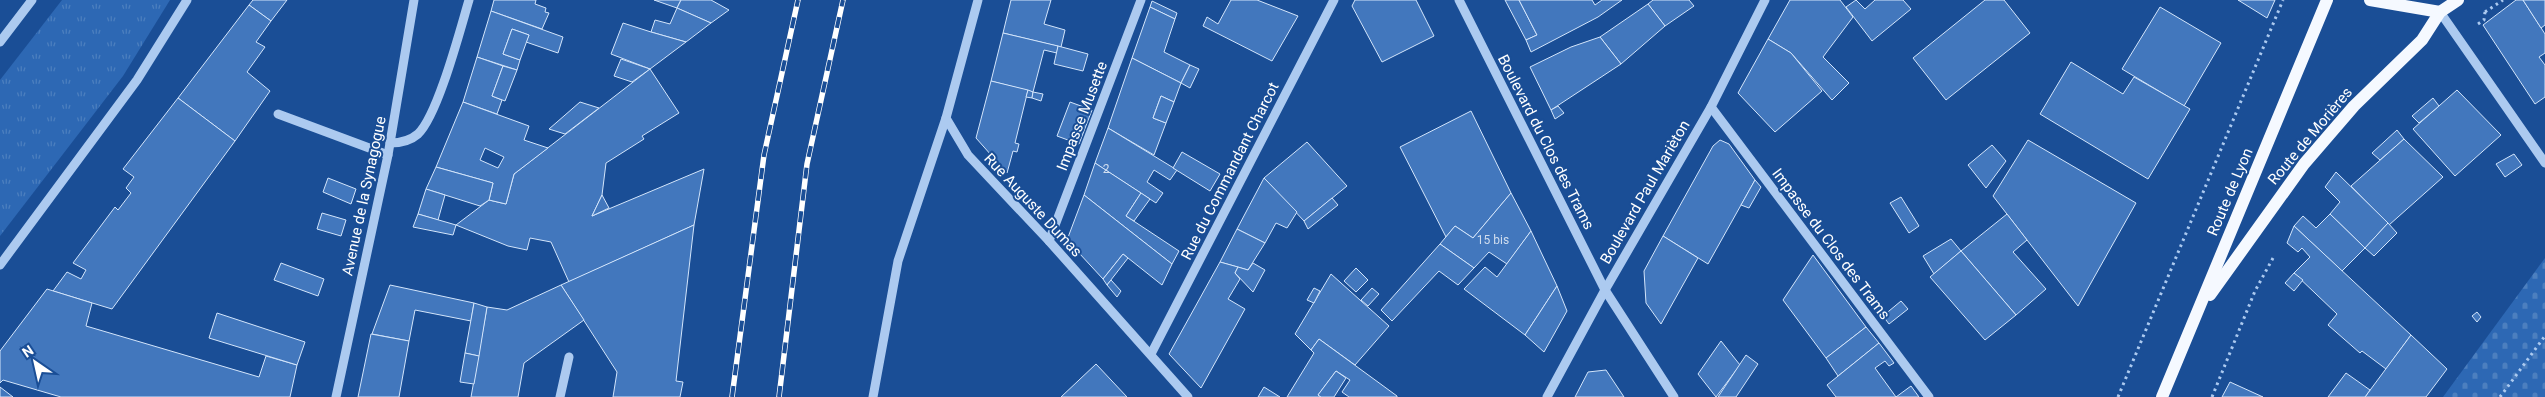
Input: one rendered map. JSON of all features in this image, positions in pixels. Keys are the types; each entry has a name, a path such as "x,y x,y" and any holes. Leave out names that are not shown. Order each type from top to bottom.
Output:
{"main road":[{"name":"Route de Lyon","path":"2162,397 2328,0"},
{"path":"2370,0 2440,12"},
{"name":"Route de Morières","path":"2197,313 2304,164 2354,106 2422,40 2440,12 2458,0"}],"street":[{"path":"0,42 32,0"},
{"path":"0,265 137,80 188,0"},
{"name":"Avenue de la Synagogue","path":"336,397 388,155 414,0"},
{"path":"390,143 403,143 418,134 433,112 469,0"},
{"path":"873,397 898,261 946,118 978,0"},
{"name":"Impasse Musette","path":"1049,242 1141,0"},
{"name":"Rue du Commandant Charcot","path":"1151,354 1334,0"},
{"name":"Boulevard du Clos des Trams","path":"1459,0 1605,290 1674,397"},
{"name":"Boulevard Paul Marièton","path":"1547,397 1605,290 1711,107 1765,0"},
{"path":"2440,12 2545,162"},
{"name":"Impasse du Clos des Trams","path":"1711,107 1929,397"},
{"path":"278,114 388,155"},
{"name":"Rue Auguste Dumas","path":"946,118 968,155 1151,354 1188,397"},
{"path":"560,397 570,357"}],"path":[{"path":"2118,397 2284,0"},
{"path":"2485,12 2504,0"},
{"path":"2459,38 2484,20 2485,12 2479,5"},
{"path":"2212,397 2255,291 2277,250"},
{"path":"2500,397 2545,336"}],"green space":[{"path":"62,0 170,0 123,76 0,236 0,80"},
{"path":"2545,258 2545,397 2443,397"}],"building":[{"path":"253,0 287,0 271,21 249,5"},
{"path":"494,0 536,0 535,4 546,8 545,12 549,13 542,29 491,11"},
{"path":"654,0 681,0 677,8"},
{"path":"681,0 711,0 729,10 711,23 677,8"},
{"path":"1011,0 1051,0 1044,24 1065,30 1061,47 1003,33"},
{"path":"1231,0 1257,0 1298,16 1272,61 1203,26 1207,17 1218,24"},
{"path":"1355,0 1416,0 1434,36 1382,62 1352,6"},
{"path":"1505,0 1519,0 1537,35 1526,40"},
{"path":"1519,0 1592,0 1595,5 1602,0 1622,0 1598,17 1531,52 1526,40 1537,35"},
{"path":"1653,0 1689,0 1694,6 1665,26 1648,4"},
{"path":"1790,0 1840,0 1853,17 1823,57 1849,83 1832,100 1791,53 1768,39"},
{"path":"1856,0 1865,9 1875,0 1903,0 1911,9 1872,41 1846,7"},
{"path":"1985,0 2004,0 2030,33 1946,100 1913,58"},
{"path":"2238,0 2275,0 2267,18"},
{"path":"2516,0 2523,0 2545,34 2545,53 2539,57 2545,65 2545,97 2535,104 2483,25"},
{"path":"2523,0 2545,0 2545,25 2541,28"},
{"path":"1152,1 1177,13 1175,19 1150,7"},
{"path":"1648,4 1665,26 1621,64 1600,37"},
{"path":"249,5 271,21 256,42 265,47 247,72 270,91 235,141 178,98"},
{"path":"1150,7 1175,19 1164,52 1190,65 1181,83 1132,58"},
{"path":"2160,7 2221,43 2184,106 2122,69"},
{"path":"677,8 711,23 686,42 651,32 655,20 670,24"},
{"path":"491,11 563,37 558,53 526,42 529,35 512,29 503,54 520,60 517,70 477,57"},
{"path":"623,23 686,42 650,69 611,54"},
{"path":"512,29 529,35 520,60 503,54"},
{"path":"1003,33 1058,46 1057,53 1044,50 1033,92 991,81"},
{"path":"1600,37 1621,64 1551,110 1530,67 1571,47"},
{"path":"1768,39 1791,53 1822,91 1775,132 1738,93"},
{"path":"1058,46 1088,54 1083,71 1054,64"},
{"path":"477,57 503,66 492,96 502,100 497,114 463,102"},
{"path":"1132,58 1181,83 1174,102 1161,96 1153,118 1166,123 1154,155 1108,128"},
{"path":"621,59 650,69 632,82 614,76"},
{"path":"2071,62 2123,94 2134,77 2190,109 2148,179 2040,114"},
{"path":"1190,65 1199,69 1190,88 1181,83"},
{"path":"503,66 517,70 505,101 492,96"},
{"path":"650,69 679,113 642,136 644,139 606,163 602,195 592,216 704,169 694,225 569,282 551,242 530,238 527,250 508,246 456,225 489,200 506,204 514,174"},
{"path":"991,81 1028,90 1015,143 1019,144 1017,152 1013,151 1007,173 976,138"},
{"path":"1028,90 1033,92 1032,98 1026,97"},
{"path":"2457,90 2501,135 2455,176 2413,129"},
{"path":"1033,92 1043,94 1041,101 1032,98"},
{"path":"1161,96 1174,102 1166,123 1153,118"},
{"path":"178,98 235,141 112,309 53,291 67,272 81,279 86,270 73,263 115,207 118,210 131,193 126,188 134,177 123,169"},
{"path":"2433,98 2439,106 2419,123 2412,116"},
{"path":"463,102 529,126 524,140 548,148 514,174 506,204 489,200 493,183 436,167","holes":["485,148 504,157 498,168 480,160"]},
{"path":"580,102 599,108 565,134 549,129"},
{"path":"1070,102 1092,110 1079,144 1057,136"},
{"path":"1558,106 1564,113 1555,119 1551,110"},
{"path":"1471,111 1511,193 1473,238 1455,226 1446,237 1400,147"},
{"path":"1108,128 1177,170 1170,180 1154,170 1147,182 1163,193 1156,203 1095,163"},
{"path":"2397,130 2404,139 2380,160 2372,153"},
{"path":"2404,139 2443,177 2389,225 2351,186"},
{"path":"1720,140 1729,144 1755,180 1708,264 1663,236 1713,146"},
{"path":"2028,140 2136,203 2078,306 1993,196"},
{"path":"1307,142 1347,186 1304,221 1264,178"},
{"path":"1992,145 2006,161 1986,188 1968,165"},
{"path":"1182,152 1220,174 1210,191 1173,168"},
{"path":"2514,154 2522,165 2505,177 2496,164"},
{"path":"1095,163 1141,193 1126,216 1179,251 1172,264 1084,195"},
{"path":"436,167 493,183 489,200 480,206 426,189"},
{"path":"2336,172 2388,223 2365,248 2330,214 2340,202 2325,187"},
{"path":"328,178 356,189 351,204 323,192"},
{"path":"1264,178 1297,212 1287,228 1276,223 1265,243 1237,229"},
{"path":"1755,180 1761,187 1749,208 1741,205"},
{"path":"426,189 445,195 438,220 418,214"},
{"path":"1141,193 1150,199 1134,221 1126,216"},
{"path":"1511,193 1531,231 1507,264 1489,252 1474,268 1440,244 1455,226 1473,238"},
{"path":"602,195 609,208 592,216"},
{"path":"1084,195 1172,264 1162,285 1123,254 1103,279 1067,240"},
{"path":"1901,197 1919,226 1909,233 1890,203"},
{"path":"1332,198 1338,205 1308,229 1304,221"},
{"path":"322,213 346,220 341,236 317,229"},
{"path":"418,214 456,225 453,235 413,227"},
{"path":"2007,214 2027,240 2013,252 2046,289 2016,315 1961,251"},
{"path":"2330,214 2365,248 2342,271 2294,226 2303,216 2316,228"},
{"path":"2388,223 2397,233 2374,256 2365,248"},
{"path":"694,225 676,381 683,382 680,397 613,397 617,372 561,285"},
{"path":"2294,226 2411,335 2386,369 2362,351 2360,353 2328,325 2337,314 2294,273 2310,257 2302,248 2298,252 2287,243"},
{"path":"1237,229 1265,243 1248,270 1220,262"},
{"path":"1531,231 1557,286 1525,335 1464,289 1485,267 1497,277"},
{"path":"1663,236 1698,258 1661,324 1646,303 1644,271"},
{"path":"1951,239 1961,251 1934,274 1923,256"},
{"path":"1440,244 1474,268 1458,285 1439,271 1392,321 1381,310"},
{"path":"1961,251 2016,315 1985,340 1930,277"},
{"path":"1123,254 1128,258 1107,285 1103,279"},
{"path":"1813,255 1866,327 1826,358 1783,300"},
{"path":"1220,262 1238,267 1235,273 1240,279 1228,299 1245,309 1201,388 1169,354"},
{"path":"281,263 324,279 318,296 274,280"},
{"path":"1253,263 1265,270 1253,292 1235,273 1238,267 1248,270"},
{"path":"1356,268 1368,280 1356,292 1344,281"},
{"path":"2294,273 2303,280 2294,291 2285,283"},
{"path":"1331,274 1389,326 1355,365 1319,339 1311,350 1295,334"},
{"path":"1111,280 1121,291 1117,297 1107,285"},
{"path":"390,285 474,303 471,321 415,310 409,341 372,334"},
{"path":"561,285 584,320 524,363 518,397 471,397 487,307 507,310"},
{"path":"1557,286 1567,311 1544,352 1525,335"},
{"path":"1314,288 1320,291 1314,303 1307,300"},
{"path":"1372,288 1379,294 1368,306 1361,300"},
{"path":"47,289 92,303 86,326 259,377 266,356 297,365 290,397 61,397 3,380 0,383 0,351"},
{"path":"1901,301 1908,309 1889,324 1883,316"},
{"path":"474,303 487,307 479,356 465,353"},
{"path":"2477,312 2481,317 2477,322 2472,316"},
{"path":"217,313 305,342 297,365 209,338"},
{"path":"1866,327 1879,343 1838,376 1826,358"},
{"path":"371,334 409,341 399,397 358,397"},
{"path":"2411,335 2447,369 2426,397 2365,397"},
{"path":"1319,339 1397,397 1349,397 1342,392 1350,380 1336,371 1318,395 1321,397 1287,397 1314,353 1311,350"},
{"path":"1721,341 1740,365 1716,397 1698,374"},
{"path":"1879,343 1894,363 1889,366 1885,361 1875,368 1896,397 1836,397 1827,385"},
{"path":"465,353 479,356 474,384 460,382"},
{"path":"1746,355 1758,364 1736,397 1718,397"},
{"path":"1096,364 1127,397 1061,397"},
{"path":"1606,370 1624,397 1575,397 1588,372"},
{"path":"1336,371 1346,378 1334,397 1321,397 1318,395"},
{"path":"2346,373 2370,390 2365,397 2328,397"},
{"path":"2230,382 2263,397 2222,397"},
{"path":"1911,386 1919,397 1896,397"},
{"path":"0,387 13,397 0,397"},
{"path":"1264,387 1280,397 1258,397"}],"railway":[{"path":"732,397 764,155 798,0"},
{"path":"779,397 807,164 843,0"}]}
